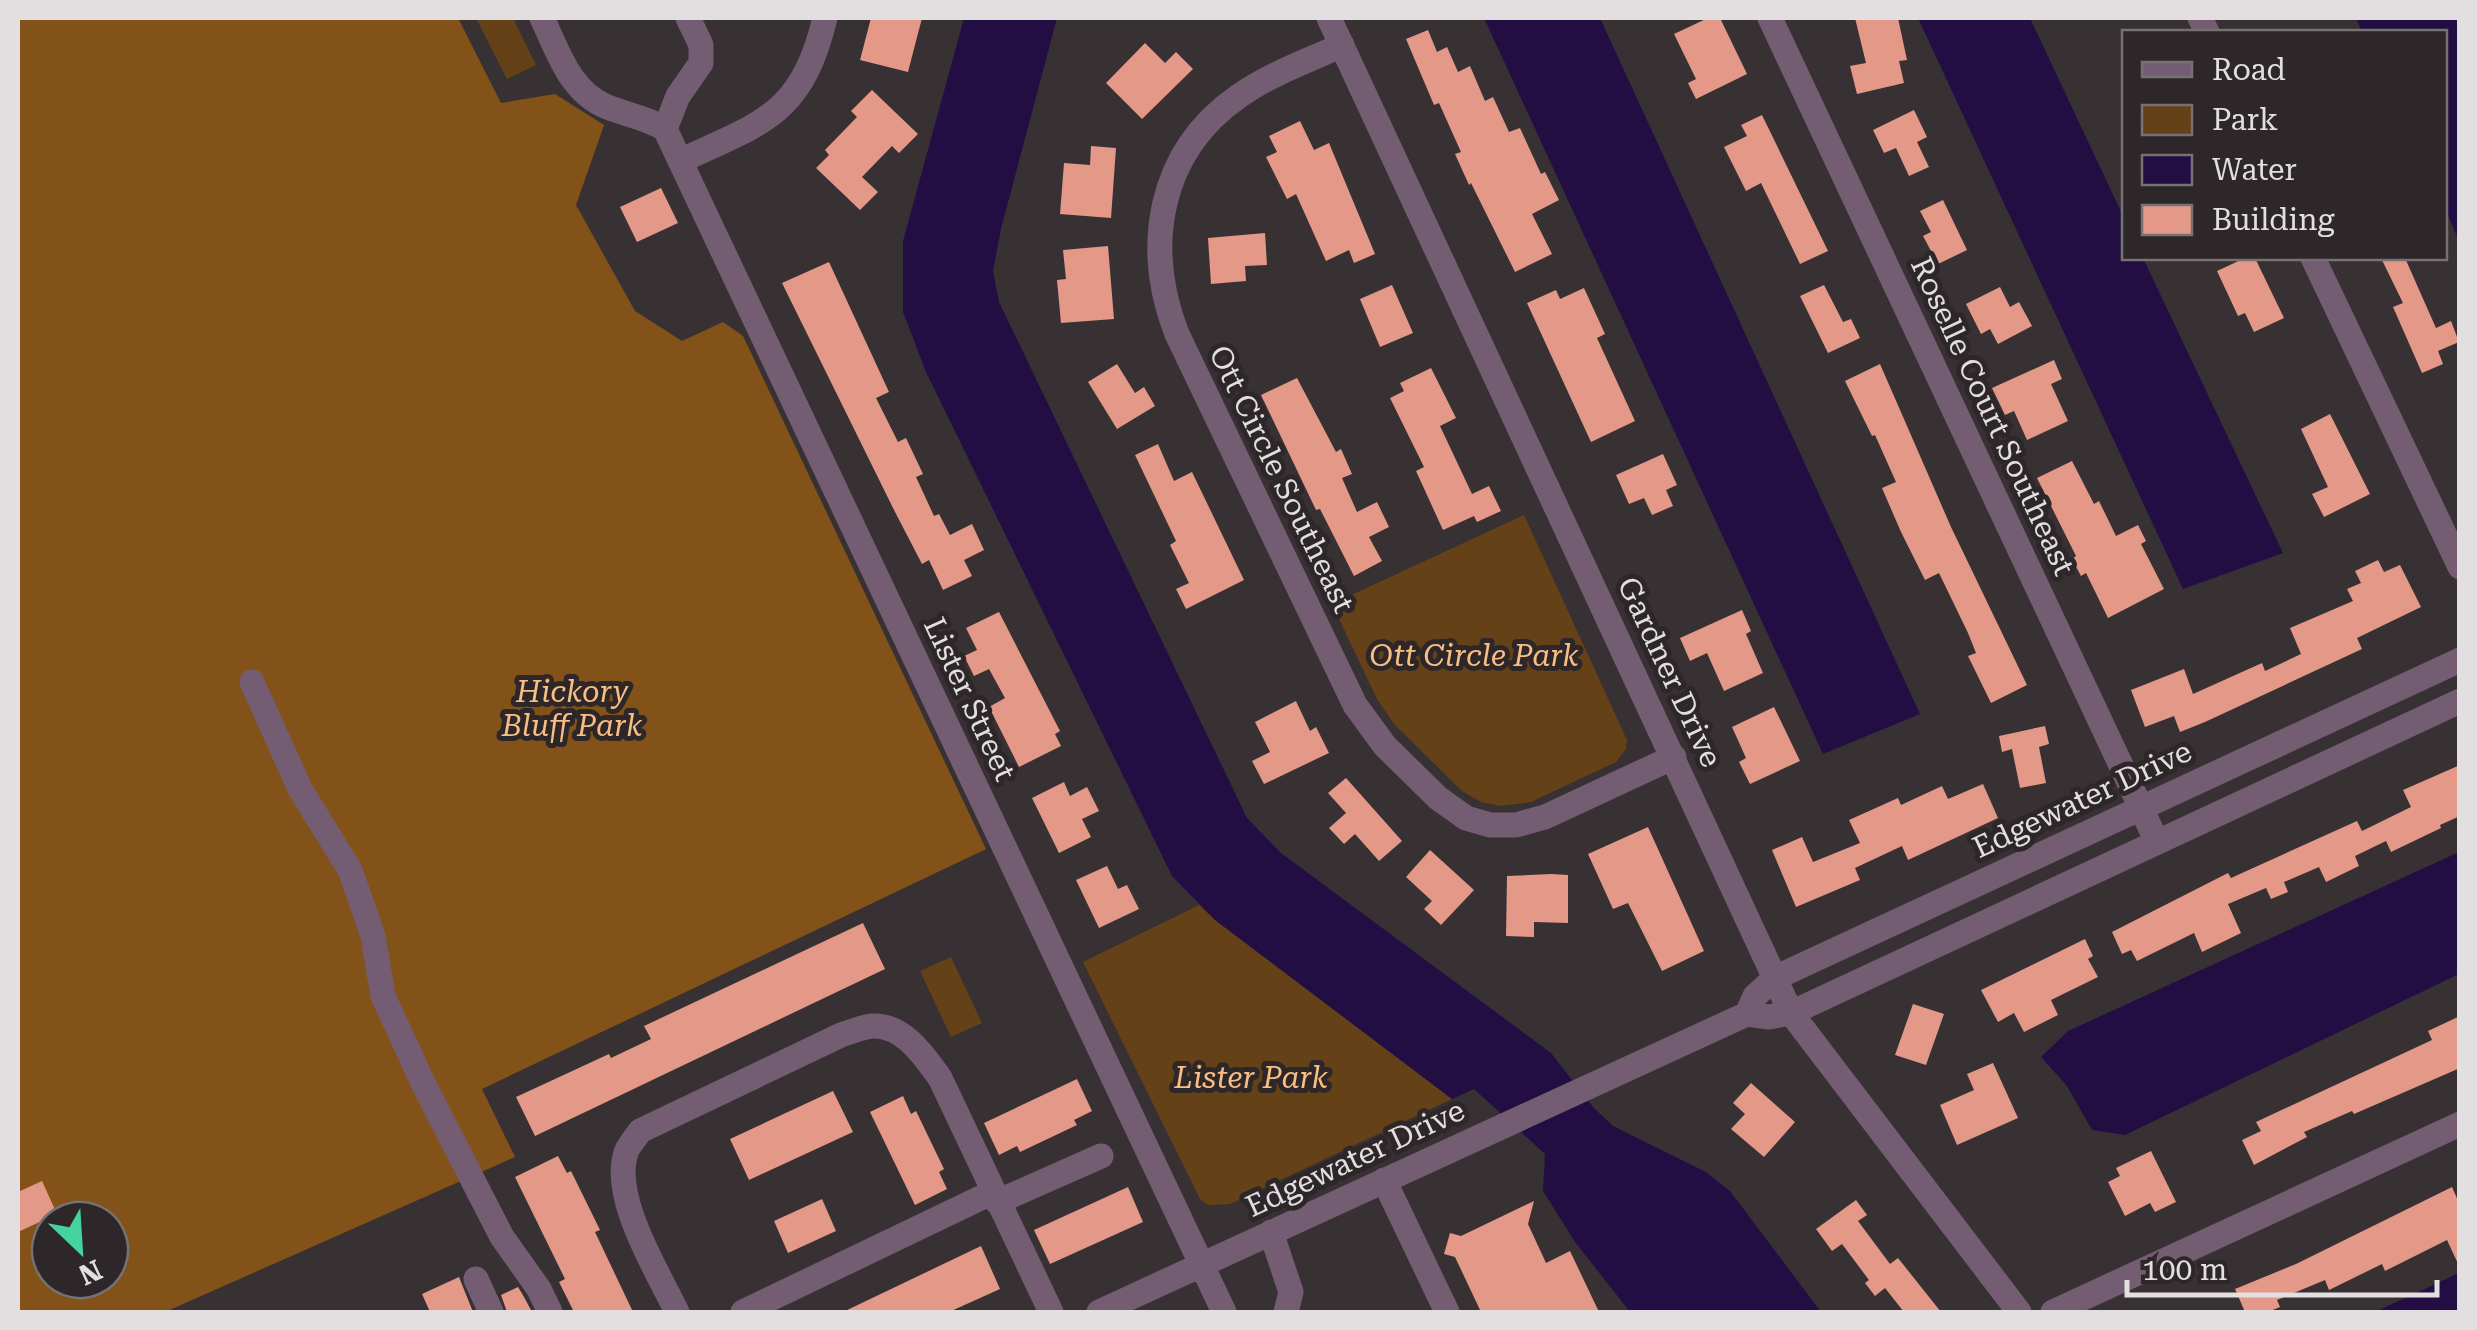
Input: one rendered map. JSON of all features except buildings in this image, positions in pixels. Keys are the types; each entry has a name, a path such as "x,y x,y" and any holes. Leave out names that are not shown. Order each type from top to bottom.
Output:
{"street":[{"path":"542,18 578,88 602,105 641,116 665,128 678,96 701,63 701,46 688,18"},
{"path":"680,161 768,120 787,104 813,54 825,18"},
{"name":"Gardner Drive","path":"1330,18 1791,1014 2020,1312"},
{"name":"Roselle Court Southeast","path":"1770,18 2158,842"},
{"name":"Ott Circle Southeast","path":"1342,45 1240,96 1207,126 1181,162 1161,218 1158,247 1160,277 1176,334 1355,705 1377,737 1438,798 1466,818 1490,825 1516,825 1545,817 1674,757"},
{"name":"Lister Street","path":"665,128 1224,1312"},
{"path":"2315,260 2460,567"},
{"name":"Edgewater Drive","path":"1747,1014 1755,996 1774,978 2460,660"},
{"path":"252,682 300,789 350,870 373,936 383,996 424,1085 502,1236 550,1312"},
{"name":"Edgewater Drive","path":"1100,1312 1151,1302 1202,1265 1747,1014 1769,1018 1791,1014 2460,700"},
{"path":"677,1312 629,1211 623,1180 626,1152 640,1131 841,1034 872,1026 893,1029 920,1051 940,1078 1051,1312"},
{"path":"2053,1312 2460,1124"},
{"path":"743,1312 995,1197 1101,1156"},
{"path":"1384,1180 1447,1312"},
{"path":"1271,1232 1290,1292 1286,1312"},
{"path":"476,1279 491,1312"}],"green space":[{"name":"Hickory Bluff Park","path":"18,18 458,18 501,103 555,94 604,125 576,205 635,311 682,341 723,322 743,336 986,849 482,1089 515,1157 165,1312 18,1312"},
{"path":"476,18 513,18 536,65 507,79"},
{"name":"Ott Circle Park","path":"1524,515 1627,740 1626,749 1616,762 1531,802 1501,806 1481,802 1462,791 1394,724 1377,699 1332,604"},
{"name":"Lister Park","path":"1199,905 1452,1099 1230,1204 1208,1205 1200,1199 1083,962"},
{"path":"951,957 982,1023 951,1037 920,971"}],"water":[{"path":"964,18 1057,18 1001,229 993,271 999,302 1247,818 1281,853 1551,1053 1613,1126 1706,1172 1730,1191 1821,1312 1630,1312 1575,1242 1543,1191 1545,1154 1474,1089 1452,1099 1215,920 1172,876 926,372 903,312 903,241"},
{"path":"1484,18 1600,18 1920,714 1823,754"},
{"path":"1918,18 2030,18 2122,214 2122,260 2144,260 2283,553 2183,589"},
{"path":"2356,18 2459,18 2459,241 2447,214 2447,30 2361,30"},
{"path":"2459,852 2459,974 2125,1135 2092,1130 2067,1086 2041,1057 2068,1031"},
{"path":"2459,1273 2459,1312 2375,1312"}]}
